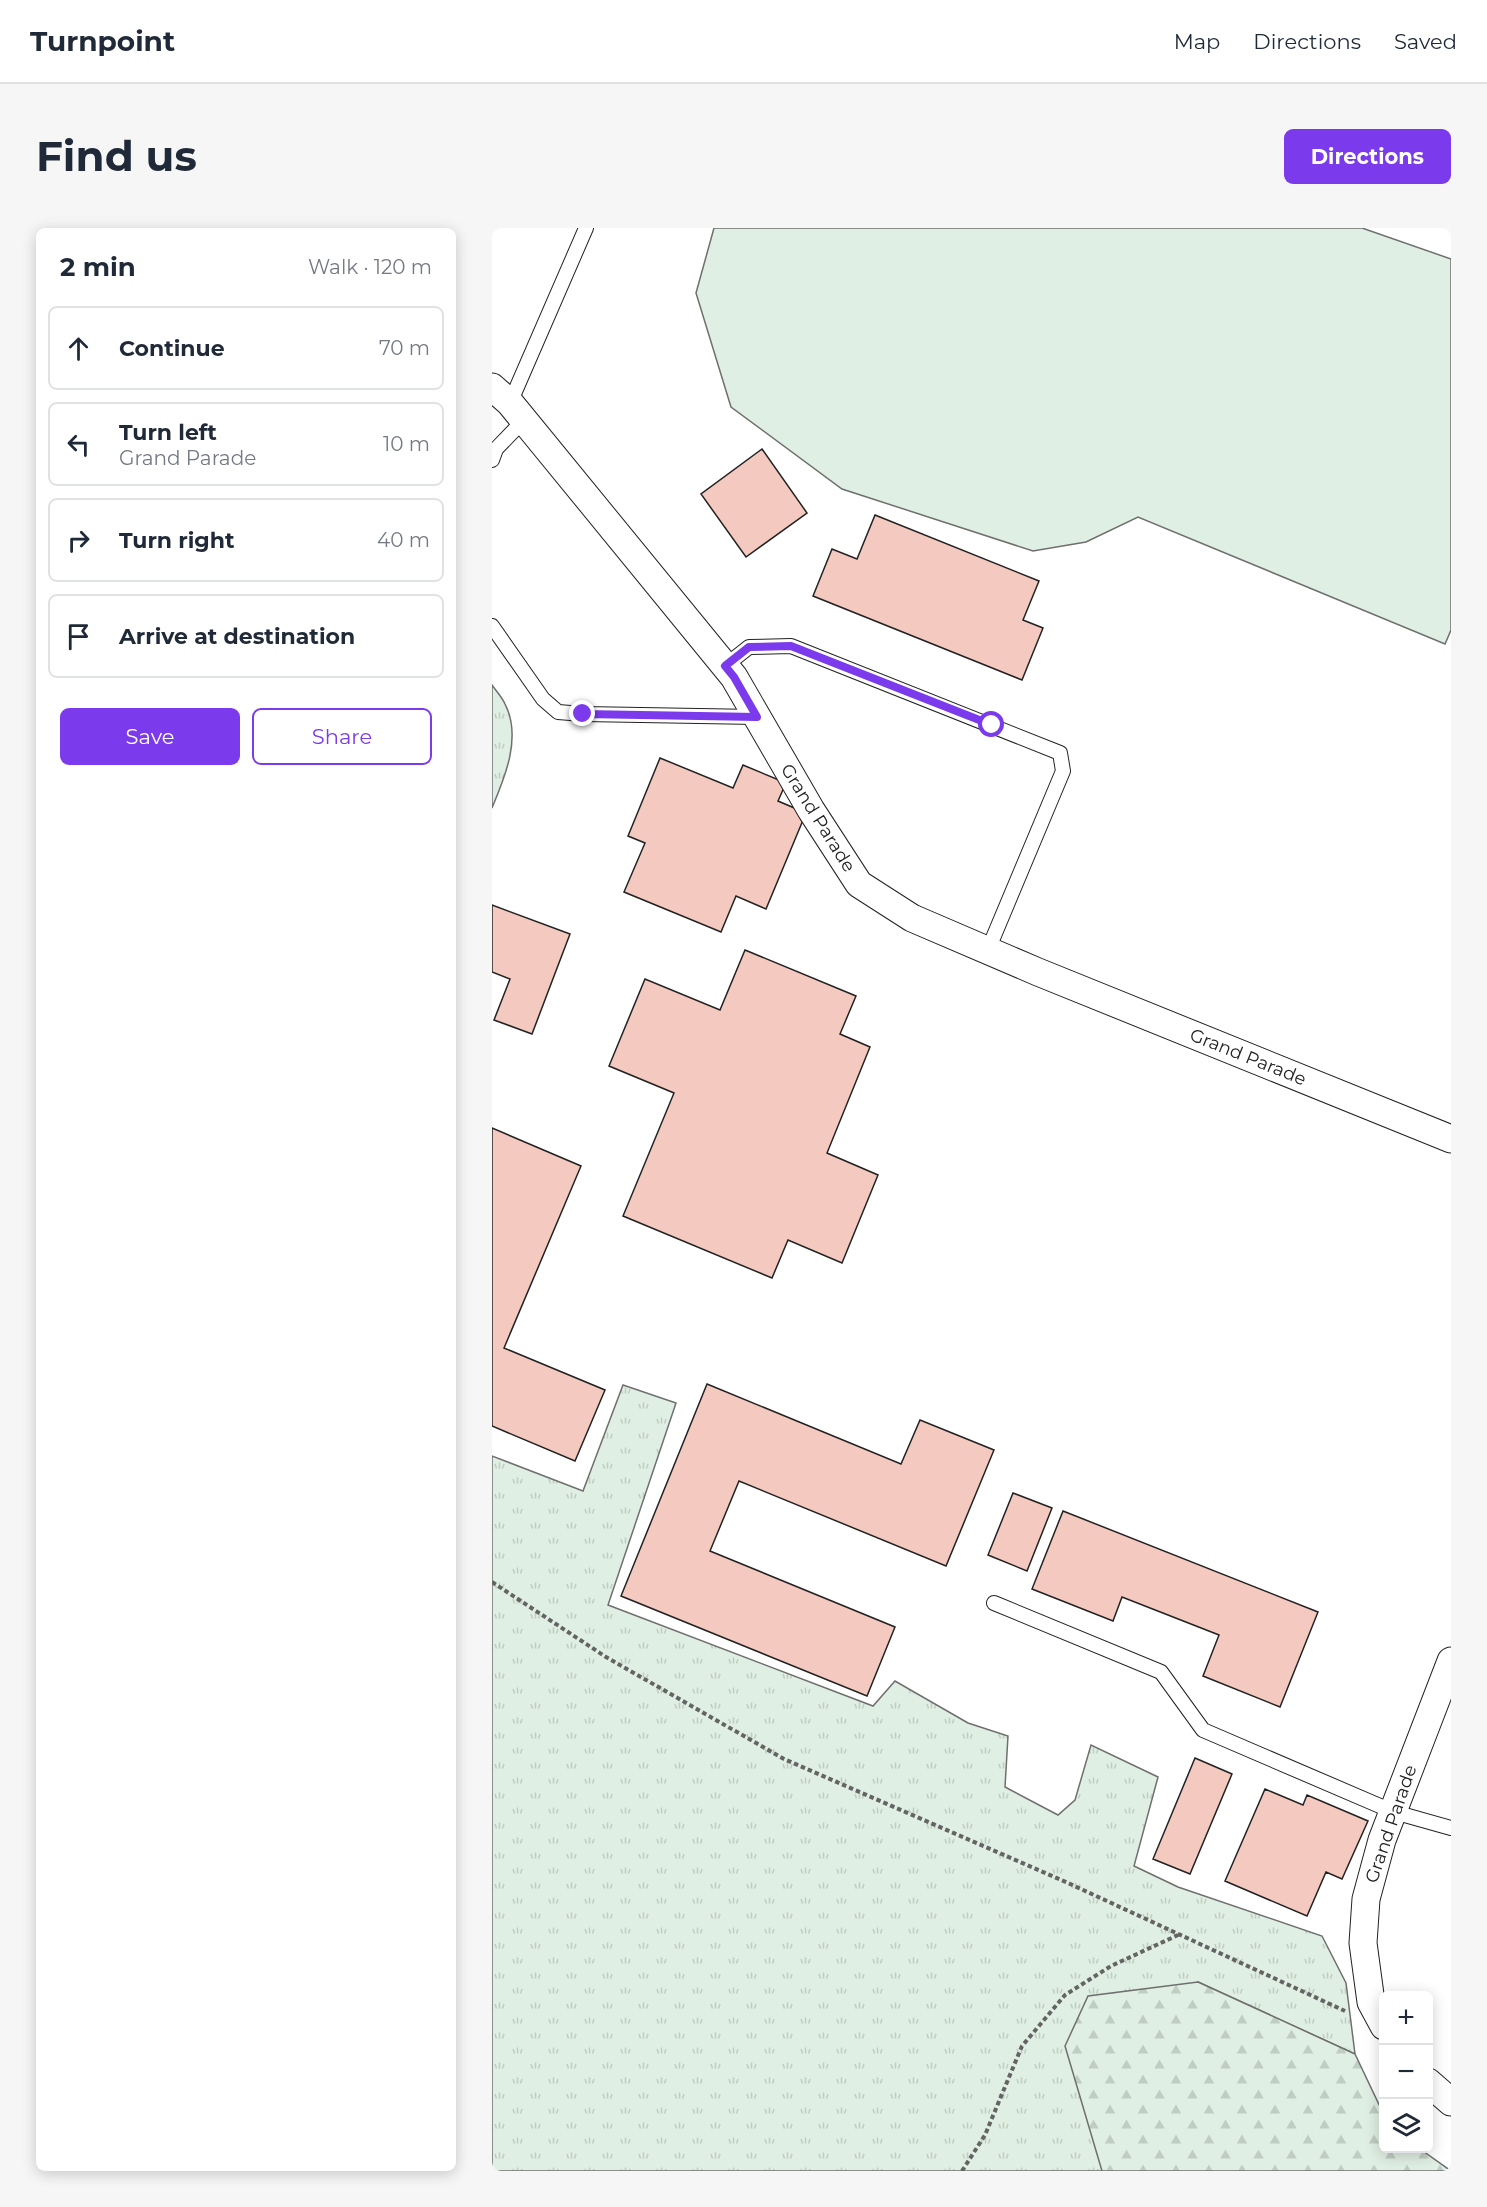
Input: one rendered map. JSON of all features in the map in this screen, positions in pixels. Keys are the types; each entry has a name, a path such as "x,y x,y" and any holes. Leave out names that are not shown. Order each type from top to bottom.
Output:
{"street":[{"name":"Grand Parade","path":"509,403 734,677 811,810 860,884 912,918 1451,1139"},
{"name":"Grand Parade","path":"1379,2018 1371,2001 1363,1942 1366,1899 1382,1840 1448,1676"},
{"path":"1433,2087 1451,2103"}],"lane":[{"path":"492,460 509,403 586,228"},
{"path":"492,626 543,699 558,712 757,717"},
{"path":"725,666 749,647 791,646 1060,753 1063,771 988,950"},
{"path":"994,1603 1161,1672 1203,1730 1394,1812 1451,1828"}],"path":[{"path":"492,1582 606,1657 784,1759 1068,1883 1351,2014"},
{"path":"962,2171 985,2135 1022,2046 1065,1995 1111,1966 1179,1935"}],"green space":[{"path":"714,228 1362,228 1451,259 1451,630 1445,644 1138,517 1086,542 1033,551 842,489 731,407 696,293"},
{"path":"492,685 501,696 510,717 512,743 502,783 492,808"},
{"path":"623,1385 676,1403 608,1605 873,1706 895,1681 968,1723 1008,1736 1005,1787 1058,1815 1075,1800 1091,1745 1158,1777 1134,1866 1178,1887 1322,1936 1346,1983 1355,2054 1198,1982 1102,2171 492,2171 492,1456 583,1491"},
{"path":"1198,1982 1355,2054 1379,2105 1379,2153 1426,2153 1451,2171 1102,2171 1065,2046 1088,1996"}],"building":[{"path":"762,449 807,513 746,557 701,494"},
{"path":"875,515 1039,581 1023,620 1043,628 1022,680 813,596 832,549 857,559"},
{"path":"660,758 733,788 743,765 786,783 778,801 806,813 766,909 736,896 721,932 624,892 645,843 628,836"},
{"path":"492,905 570,934 532,1034 494,1020 510,979 492,972"},
{"path":"745,950 856,996 840,1034 870,1047 827,1153 878,1175 842,1263 788,1240 772,1278 623,1216 674,1093 609,1066 645,979 720,1010"},
{"path":"492,1128 581,1166 504,1348 605,1390 575,1461 492,1426"},
{"path":"707,1384 901,1464 920,1420 994,1450 946,1566 739,1481 710,1551 895,1627 867,1696 621,1596"},
{"path":"1013,1493 1052,1508 1027,1571 988,1555"},
{"path":"1063,1511 1318,1612 1280,1707 1203,1676 1219,1635 1122,1597 1113,1621 1032,1589"},
{"path":"1195,1758 1232,1774 1190,1874 1153,1859"},
{"path":"1265,1789 1303,1805 1307,1795 1368,1821 1342,1879 1326,1872 1307,1916 1225,1881"}],"route":[{"path":"583,714 757,717 725,666 749,647 791,646 992,725"}]}
